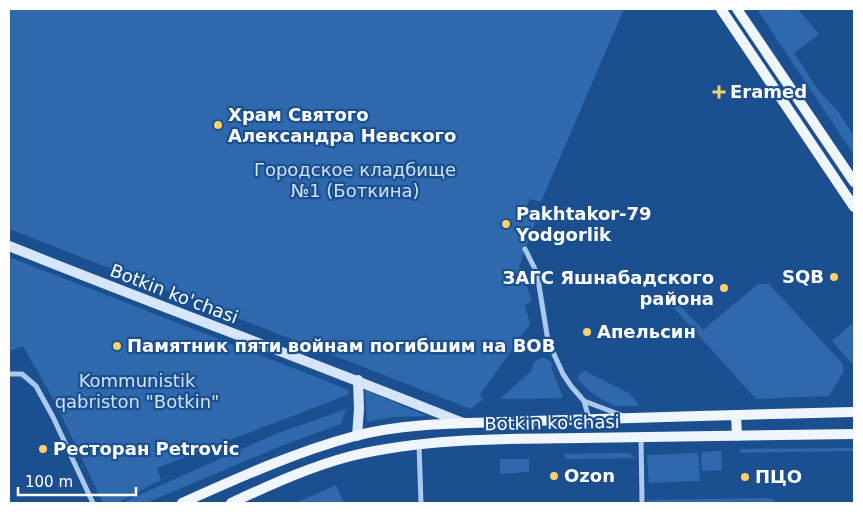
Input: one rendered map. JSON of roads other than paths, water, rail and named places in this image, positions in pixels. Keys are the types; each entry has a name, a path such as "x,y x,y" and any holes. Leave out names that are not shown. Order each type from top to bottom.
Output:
{"main road":[{"path":"721,9 854,207"},
{"path":"737,9 854,182"},
{"name":"Botkin ko'chasi","path":"182,503 285,458 361,435 409,428 464,423 854,412"},
{"path":"736,415 737,436"},
{"name":"Botkin ko'chasi","path":"232,503 312,468 336,460 419,445 491,440 854,434"},
{"path":"361,435 368,453"}],"street":[{"name":"Botkin ko'chasi","path":"9,246 134,297 358,380 464,423"},
{"path":"525,250 536,272 548,341 563,374 584,401 590,419"},
{"path":"9,374 22,374 33,382 39,391 93,503"},
{"path":"358,380 361,435"},
{"path":"584,401 629,418"},
{"path":"642,437 642,503"},
{"path":"419,445 420,503"}],"place":[{"name":"Eramed","path":"719,92"},
{"name":"Храм Святого Александра Невского","path":"218,125"},
{"name":"Pakhtakor-79 Yodgorlik","path":"506,224"},
{"name":"SQB","path":"834,277"},
{"name":"ЗАГС Яшнабадского района","path":"724,288"},
{"name":"Апельсин","path":"587,332"},
{"name":"Памятник пяти войнам погибшим на ВОВ","path":"117,346"},
{"name":"Ресторан Petrovic","path":"43,449"},
{"name":"Ozon","path":"554,476"},
{"name":"ПЦО","path":"745,477"}],"park label":[{"name":"Городское кладбище №1 (Боткина)","path":"355,180"},
{"name":"Kommunistik qabriston \"Botkin\"","path":"137,391"}]}
